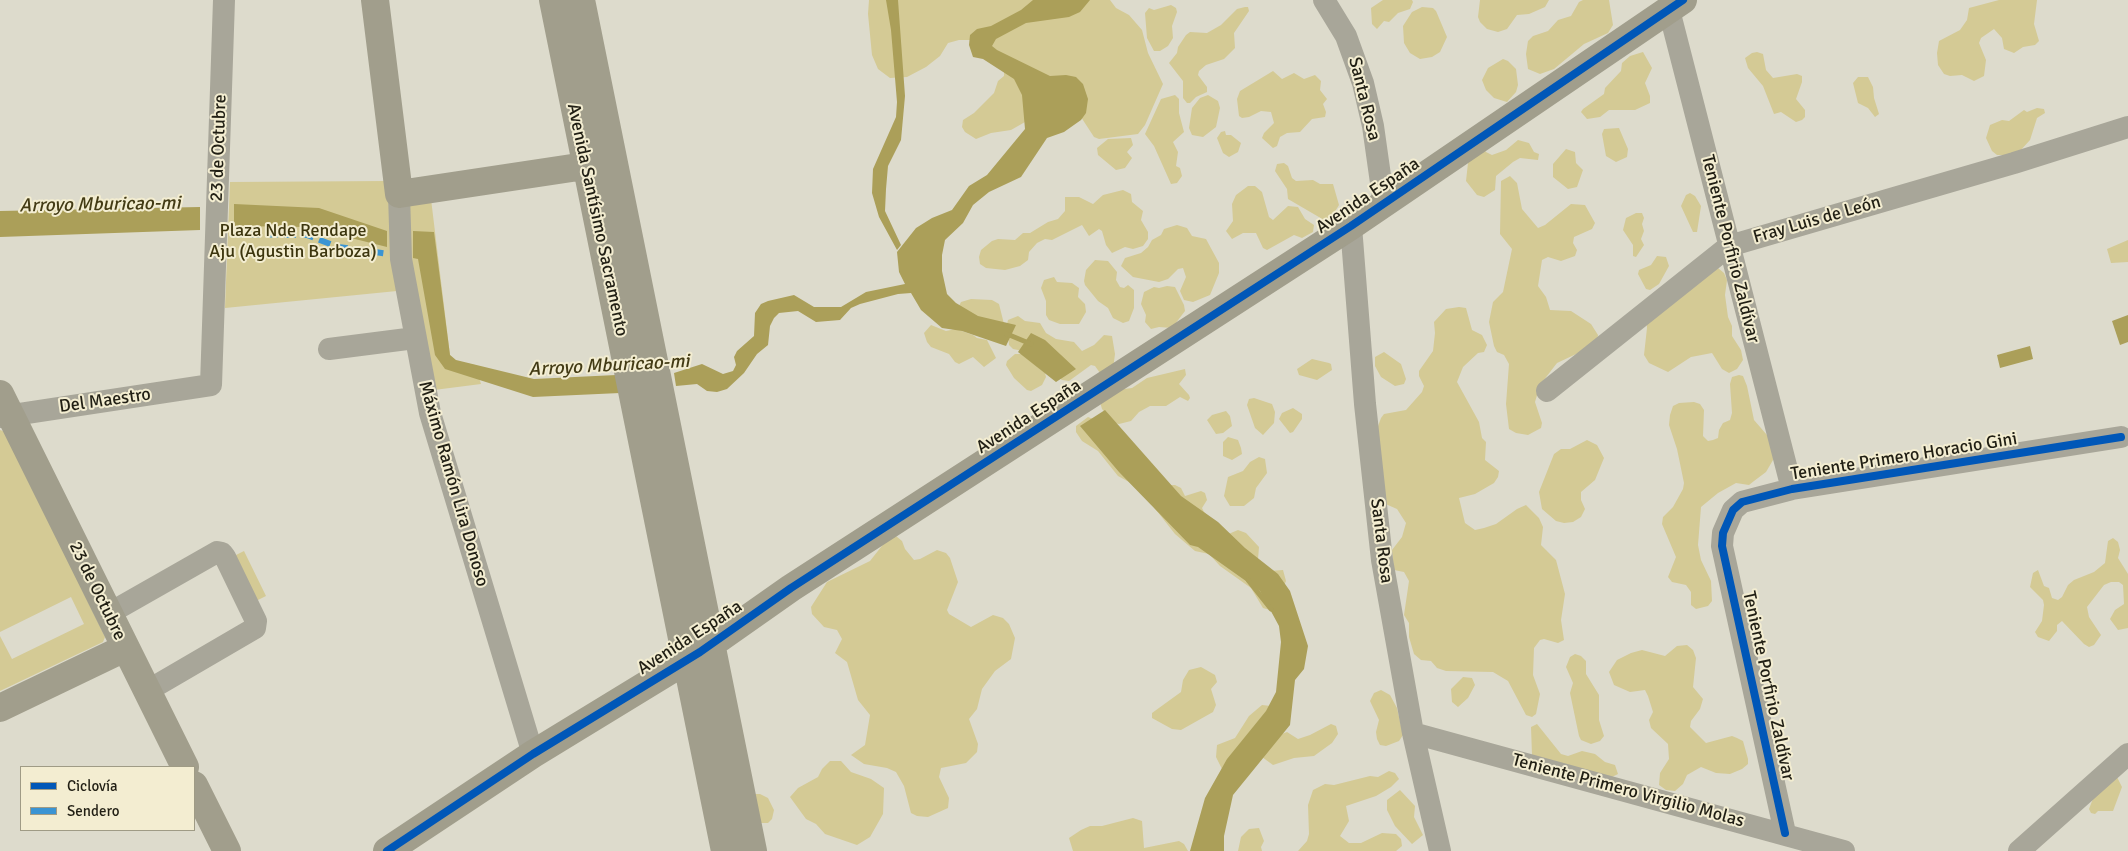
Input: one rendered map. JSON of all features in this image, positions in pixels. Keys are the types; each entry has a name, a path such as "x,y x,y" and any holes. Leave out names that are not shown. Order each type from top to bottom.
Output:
{"main road":[{"name":"Máximo Ramón Lira Donoso","path":"375,0 399,194"},
{"name":"Avenida Santísimo Sacramento","path":"553,0 586,166 713,643 753,851"},
{"name":"Avenida Santísimo Sacramento","path":"581,0 614,162 640,364 688,659 725,851"},
{"name":"Avenida España","path":"387,851 533,754 713,643 791,588 1352,226 1676,5"},
{"path":"399,194 614,162"},
{"name":"23 de Octubre","path":"3,409 108,614 115,653 147,691 184,766"},
{"path":"0,708 115,653"},
{"path":"195,786 227,851"}],"street":[{"name":"23 de Octubre","path":"211,385 224,0"},
{"name":"Santa Rosa","path":"1324,0 1346,36 1363,83 1373,126 1384,204"},
{"name":"Teniente Porfirio Zaldívar","path":"1676,5 1729,246 1792,489"},
{"name":"Fray Luis de León","path":"1547,390 1729,246 2014,164 2128,127"},
{"name":"Máximo Ramón Lira Donoso","path":"399,194 401,259 430,413 533,754"},
{"name":"Santa Rosa","path":"1352,226 1365,404 1382,560 1413,733 1440,851"},
{"path":"329,349 415,338"},
{"name":"Del Maestro","path":"3,409 211,385"},
{"name":"Teniente Primero Horacio Gini","path":"1722,546 1723,533 1732,510 1742,502 1792,489 2121,437"},
{"name":"Teniente Porfirio Zaldívar","path":"1722,546 1785,833"},
{"path":"108,614 217,552 225,557 256,621 255,628 147,691"},
{"name":"Teniente Primero Virgilio Molas","path":"1413,733 1785,833 1844,851"},
{"path":"2019,851 2128,754"}],"green space":[{"path":"869,0 1110,0 1116,8 1129,15 1142,30 1148,53 1163,84 1145,125 1138,134 1099,139 1094,137 1079,114 1032,118 1011,130 991,133 976,139 965,132 962,127 963,120 974,113 994,93 998,81 1004,76 1004,68 971,40 959,40 948,43 940,56 926,67 907,77 890,78 878,69 872,55 868,14"},
{"path":"1383,0 1412,0 1413,2 1410,9 1398,13 1389,22 1384,21 1377,29 1372,24 1371,8"},
{"path":"1480,0 1549,0 1545,7 1529,14 1517,15 1507,29 1498,32 1487,29 1480,22 1478,17"},
{"path":"1583,0 1609,0 1613,25 1608,33 1584,44 1554,69 1540,74 1528,69 1526,54 1528,41 1533,36 1548,31 1558,20 1571,16 1579,2"},
{"path":"1999,0 2037,0 2034,24 2039,41 2035,45 2023,47 2014,53 2004,49 2002,38 1994,29 1981,38 1979,43 1986,60 1984,76 1974,81 1962,75 1950,76 1944,74 1938,65 1939,41 1960,30 1967,20 1969,8"},
{"path":"1171,5 1176,8 1177,12 1172,26 1173,38 1168,46 1160,51 1154,51 1147,38 1145,13 1149,8 1154,10"},
{"path":"1248,7 1249,11 1234,33 1235,48 1224,59 1206,65 1199,71 1198,75 1207,87 1207,92 1187,103 1183,98 1183,81 1169,63 1177,53 1178,47 1190,32 1207,33 1221,25 1237,9"},
{"path":"1422,7 1433,8 1436,11 1447,37 1440,52 1432,57 1420,59 1410,53 1404,43 1403,26 1412,12"},
{"path":"1643,52 1652,68 1645,83 1650,96 1650,103 1635,110 1609,110 1600,117 1587,119 1581,112 1583,109 1604,94 1605,88 1621,71 1622,63 1630,56"},
{"path":"1757,52 1763,54 1766,70 1773,78 1797,74 1802,76 1802,82 1796,99 1805,110 1805,117 1802,120 1796,122 1781,112 1774,114 1763,86 1748,68 1745,58"},
{"path":"1503,59 1516,69 1518,85 1516,92 1507,102 1494,98 1486,90 1482,80 1488,68"},
{"path":"1273,71 1282,79 1294,73 1304,79 1315,75 1321,81 1320,90 1327,99 1323,104 1326,112 1325,117 1312,119 1300,132 1287,133 1280,137 1277,146 1273,148 1262,138 1264,133 1274,123 1271,112 1261,111 1242,118 1239,116 1237,99 1240,91"},
{"path":"1858,77 1868,77 1873,87 1879,114 1875,117 1868,108 1858,103 1853,83"},
{"path":"1175,95 1179,99 1179,113 1184,132 1173,142 1178,152 1176,166 1180,168 1182,176 1177,183 1171,184 1154,146 1145,134 1161,99"},
{"path":"1208,95 1218,101 1220,108 1216,127 1203,137 1192,135 1189,128 1192,108 1200,98"},
{"path":"2037,108 2044,109 2045,113 2037,118 2030,140 2019,152 1997,155 1992,151 1986,138 1990,125 2002,120 2009,121 2024,110 2027,112"},
{"path":"1619,128 1628,149 1627,157 1616,162 1606,156 1602,134 1604,129"},
{"path":"1225,131 1226,135 1231,135 1241,143 1238,152 1229,157 1223,153 1217,138 1221,132"},
{"path":"1131,138 1133,145 1127,152 1132,158 1125,168 1116,170 1098,155 1097,148 1108,139"},
{"path":"1518,140 1529,143 1534,152 1539,154 1538,160 1520,158 1513,162 1496,176 1495,190 1484,197 1477,195 1466,181 1468,163 1481,145 1486,152 1492,155 1506,150"},
{"path":"1566,149 1575,152 1576,163 1583,170 1577,187 1568,189 1553,177 1553,164"},
{"path":"1284,163 1288,166 1292,178 1296,181 1313,180 1320,184 1333,184 1339,205 1331,218 1324,220 1288,199 1287,189 1275,171 1277,164"},
{"path":"1510,176 1517,183 1522,209 1538,228 1545,225 1571,204 1585,205 1595,223 1592,229 1574,237 1573,243 1577,250 1575,256 1561,261 1548,257 1542,260 1538,286 1546,297 1550,310 1571,311 1591,324 1598,335 1597,341 1589,348 1557,363 1540,385 1535,402 1542,423 1541,428 1528,435 1516,433 1509,429 1506,404 1509,364 1504,355 1497,352 1494,346 1489,322 1493,302 1503,292 1512,249 1500,234 1501,181"},
{"name":"Plaza Nde Rendape Aju (Agustin Barboza)","path":"386,181 431,199 450,355 456,361 475,365 481,384 434,390 397,291 225,308 230,182"},
{"path":"1248,186 1255,186 1262,192 1269,217 1273,220 1288,206 1298,207 1305,219 1314,225 1313,232 1302,238 1294,235 1267,250 1263,248 1256,233 1243,233 1232,239 1226,231 1233,221 1232,204 1236,195"},
{"path":"1123,190 1131,194 1132,202 1143,211 1141,220 1148,232 1148,239 1143,246 1133,249 1125,247 1112,253 1106,245 1102,231 1099,229 1089,236 1082,225 1052,240 1045,239 1037,243 1029,252 1028,260 1020,266 1005,270 986,268 980,264 981,250 992,241 998,239 1015,240 1023,233 1030,233 1048,222 1058,219 1065,211 1065,197 1079,197 1093,204 1103,195"},
{"path":"1690,193 1695,196 1701,206 1697,232 1693,232 1681,206 1686,195"},
{"path":"1636,213 1642,213 1644,218 1642,224 1644,231 1641,239 1644,245 1636,257 1633,256 1633,245 1623,230 1626,218"},
{"path":"1177,225 1187,228 1192,236 1206,239 1219,263 1219,273 1210,295 1193,302 1184,300 1180,291 1186,277 1183,268 1178,269 1168,279 1159,282 1133,277 1121,266 1125,258 1141,253 1152,240 1161,235 1164,229"},
{"path":"2128,240 2128,262 2111,263 2107,249"},
{"path":"1657,256 1666,257 1669,266 1659,284 1650,290 1646,289 1638,274 1639,270 1651,265"},
{"path":"1095,260 1108,261 1117,272 1116,280 1120,287 1124,288 1128,285 1134,290 1134,308 1129,321 1123,323 1113,318 1108,308 1098,301 1085,285 1086,270"},
{"path":"1718,268 1724,273 1727,280 1725,295 1728,317 1732,326 1732,336 1741,350 1743,360 1737,369 1729,373 1722,369 1712,353 1691,357 1668,372 1649,363 1644,355 1647,328 1646,308"},
{"path":"1054,277 1057,282 1072,283 1079,288 1078,297 1085,304 1086,312 1079,324 1060,324 1049,320 1046,315 1046,301 1041,288 1044,280"},
{"path":"1154,287 1175,287 1185,311 1172,328 1159,327 1151,329 1145,322 1146,315 1141,304 1144,292"},
{"path":"971,299 992,300 999,304 1004,324 991,332 959,306 961,302"},
{"path":"1466,308 1472,330 1482,335 1487,345 1484,352 1478,353 1463,367 1457,382 1479,422 1482,438 1486,442 1485,460 1499,471 1494,483 1475,494 1459,498 1465,523 1475,530 1484,528 1496,524 1526,505 1539,518 1543,527 1541,545 1556,560 1565,594 1561,620 1564,640 1558,643 1544,639 1540,640 1534,648 1533,675 1540,694 1536,714 1532,717 1526,715 1508,681 1493,672 1446,671 1437,668 1431,661 1421,660 1414,654 1409,637 1409,623 1404,615 1409,581 1404,572 1394,570 1392,550 1402,537 1406,523 1397,509 1381,502 1377,429 1381,418 1384,414 1406,410 1422,392 1424,386 1419,376 1419,371 1433,351 1434,322 1446,309"},
{"path":"1018,316 1025,321 1040,323 1046,333 1056,339 1074,342 1082,351 1094,345 1104,335 1112,336 1115,354 1113,369 1100,373 1095,366 1091,365 1069,381 1062,380 1023,351 1013,349 1009,345 1008,320"},
{"path":"931,325 946,331 956,329 987,340 996,358 984,367 973,357 959,364 955,362 949,354 931,347 927,342 924,333"},
{"path":"1384,352 1401,364 1406,379 1404,384 1395,386 1381,377 1375,366 1375,357"},
{"path":"1015,354 1022,354 1045,373 1046,377 1042,385 1031,391 1027,390 1014,378 1006,365 1007,361"},
{"path":"1312,359 1331,364 1332,370 1317,380 1299,375 1297,369"},
{"path":"1185,369 1186,375 1179,384 1189,395 1188,401 1180,397 1166,406 1150,406 1139,412 1131,421 1119,424 1114,423 1102,409 1100,402 1124,389 1132,388 1147,378"},
{"path":"1743,376 1747,386 1754,420 1773,442 1773,460 1766,472 1749,485 1736,483 1718,493 1701,507 1698,545 1701,560 1711,581 1712,601 1708,606 1696,609 1691,605 1691,592 1686,585 1672,582 1668,577 1676,557 1662,524 1663,517 1673,507 1683,489 1684,483 1677,449 1669,425 1670,415 1673,406 1679,403 1694,402 1700,404 1704,410 1703,436 1708,441 1718,438 1719,430 1723,423 1730,420 1732,413 1730,384 1732,377"},
{"path":"1254,398 1272,404 1275,412 1274,423 1263,435 1255,428 1247,405 1249,399"},
{"path":"1293,408 1302,414 1302,419 1293,432 1290,433 1279,419 1282,413"},
{"path":"1226,411 1230,416 1232,426 1223,433 1216,434 1207,420 1212,415"},
{"path":"1088,417 1103,423 1167,485 1175,485 1181,488 1185,496 1201,491 1205,493 1207,500 1202,508 1204,512 1226,535 1238,530 1246,533 1259,547 1258,559 1270,571 1283,570 1286,581 1273,611 1263,608 1251,588 1220,566 1209,554 1195,551 1175,534 1149,501 1129,482 1118,476 1098,451 1082,441 1076,432 1076,426"},
{"path":"0,430 6,432 105,637 103,642 0,691 0,636 12,659 84,624 71,597 0,632"},
{"path":"1228,437 1238,440 1241,448 1242,454 1232,460 1223,456 1223,442"},
{"path":"1587,440 1597,445 1604,458 1595,480 1581,492 1581,500 1585,509 1581,517 1573,522 1564,523 1556,521 1542,509 1539,492 1554,454 1561,449 1570,449"},
{"path":"1259,457 1265,459 1267,473 1256,488 1254,498 1244,506 1230,506 1224,496 1228,477 1243,471 1250,462"},
{"path":"896,536 902,541 905,549 914,560 937,550 946,553 950,558 958,582 947,610 949,614 971,627 993,615 1003,618 1009,624 1015,638 1011,659 995,671 982,689 977,709 969,719 978,744 977,752 966,763 941,768 939,777 949,798 948,808 928,817 917,816 911,813 904,786 896,772 887,768 864,764 851,755 865,745 870,715 858,700 847,662 835,653 842,639 837,630 824,627 812,614 811,607 827,582 870,561 885,542"},
{"path":"2113,538 2118,542 2120,550 2118,558 2128,574 2128,628 2118,630 2110,619 2115,610 2124,604 2123,585 2119,582 2111,582 2104,585 2087,607 2089,617 2101,635 2094,645 2089,647 2084,644 2062,621 2057,625 2057,631 2049,641 2038,637 2035,632 2042,621 2044,605 2043,600 2030,587 2033,573 2038,570 2044,586 2049,588 2052,598 2058,600 2062,597 2068,585 2074,580 2094,572 2105,563 2108,541"},
{"path":"244,551 266,596 250,604 228,559"},
{"path":"1687,645 1693,650 1696,658 1693,687 1703,699 1700,709 1691,721 1690,727 1706,743 1732,736 1743,741 1748,764 1730,774 1716,773 1701,767 1687,775 1683,784 1675,791 1666,790 1659,785 1660,773 1669,759 1668,744 1651,728 1649,720 1653,712 1648,696 1645,690 1630,692 1614,685 1609,672 1617,660 1631,653 1642,650 1665,656 1677,646"},
{"path":"1575,654 1581,656 1586,661 1586,674 1599,695 1599,720 1604,736 1600,741 1591,744 1581,740 1579,736 1570,693 1573,683 1566,667 1570,657"},
{"path":"1201,667 1215,675 1217,682 1211,689 1216,705 1213,712 1181,730 1172,729 1152,718 1152,713 1181,692 1183,680 1189,670"},
{"path":"1463,677 1472,678 1475,685 1468,698 1458,707 1452,702 1451,689"},
{"path":"1381,690 1390,695 1397,708 1403,735 1399,741 1386,746 1380,745 1377,739 1376,732 1379,720 1370,701 1374,693"},
{"path":"1262,705 1271,706 1222,769 1216,757 1217,745 1235,738 1249,716"},
{"path":"1331,724 1336,726 1338,734 1332,743 1314,756 1294,758 1273,765 1262,757 1279,735 1287,732 1298,739"},
{"path":"1537,724 1561,754 1568,756 1582,751 1595,754 1605,762 1615,765 1618,774 1612,777 1532,755 1531,727"},
{"path":"830,761 841,761 851,772 871,779 884,788 883,814 870,837 857,845 825,834 816,824 806,819 790,797 798,788 818,777 822,769"},
{"path":"1389,771 1395,773 1399,779 1391,787 1376,796 1346,806 1349,821 1340,836 1349,843 1361,843 1382,833 1396,834 1401,839 1402,846 1396,851 1298,851 1307,841 1309,834 1308,805 1313,790 1325,784 1334,785 1370,776 1378,777"},
{"path":"2117,777 2122,787 2113,811 2091,813 2089,809 2094,796"},
{"path":"1400,790 1415,806 1414,817 1423,835 1412,844 1395,826 1387,810 1387,800"},
{"path":"752,794 760,794 768,798 774,810 772,819 768,823 761,823"},
{"path":"1133,818 1142,821 1144,848 1179,841 1184,844 1188,851 1073,851 1069,838 1081,830 1090,826 1102,826"},
{"path":"1259,828 1264,841 1261,847 1262,851 1238,851 1241,837 1249,829"}],"shaded area":[{"path":"886,0 898,0 905,96 901,140 888,166 886,189 885,211 901,245 897,250 879,217 872,193 873,169 896,117 897,102 891,30"},
{"path":"1033,0 1090,0 1080,12 1069,17 1026,23 996,39 992,46 1050,76 1066,75 1076,77 1083,84 1088,99 1086,113 1081,120 1064,132 1047,138 1021,177 989,192 973,205 963,223 945,240 942,255 942,271 947,294 956,303 978,316 1016,325 1006,346 962,331 942,328 921,310 911,293 898,294 851,308 840,320 816,322 798,311 779,313 770,326 768,345 757,354 744,373 727,389 717,392 707,391 697,384 676,386 674,373 702,364 723,374 733,371 736,365 734,357 737,351 754,336 755,313 761,304 794,295 814,307 841,307 866,292 905,284 899,272 897,252 916,228 932,218 952,210 969,186 987,175 1025,129 1022,95 1014,79 983,59 973,57 969,45 970,35 977,29 991,26 1021,10"},
{"path":"234,204 319,208 387,231 387,247 307,227 234,226"},
{"path":"200,207 200,230 0,237 0,211"},
{"path":"413,231 434,232 450,355 456,360 534,379 616,375 620,393 533,397 445,369 435,355 418,259 413,258"},
{"path":"2128,315 2128,342 2120,345 2112,321"},
{"path":"1031,333 1045,340 1076,369 1056,382 1018,352"},
{"path":"2030,346 2033,359 2000,368 1997,355"},
{"path":"1105,410 1181,496 1218,522 1245,548 1278,574 1290,591 1308,646 1304,669 1295,680 1290,725 1233,795 1224,836 1224,851 1190,851 1205,798 1227,759 1266,711 1276,692 1281,642 1279,626 1260,591 1198,547 1190,545 1119,472 1080,426"}],"waterway":[{"path":"1007,334 1031,344"},
{"path":"1248,580 1271,609"}],"marked path":[{"path":"230,234 307,235 338,247 389,254"}],"cycle path":[{"path":"387,851 533,754 700,652 791,588 1351,226 1683,0"},
{"path":"1785,833 1722,546 1723,533 1733,510 1742,502 1792,489 2121,437"}],"water label":[{"name":"Arroyo Mburicao-mi","path":"100,205"},
{"name":"Arroyo Mburicao-mi","path":"609,366"}]}
